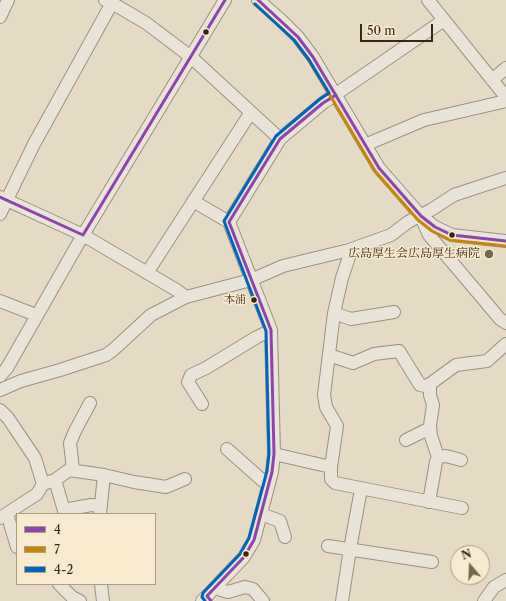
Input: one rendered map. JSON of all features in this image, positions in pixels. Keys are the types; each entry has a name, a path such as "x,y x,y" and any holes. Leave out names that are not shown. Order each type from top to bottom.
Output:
{"street":[{"path":"0,17 8,0"},
{"path":"0,376 7,368 83,235 225,0"},
{"path":"258,0 298,37 313,57 379,168 421,216 435,227 452,235 506,241"},
{"path":"428,0 506,97"},
{"path":"0,214 3,199 34,144 108,2 146,23 190,57 280,139"},
{"path":"230,222 280,139 323,103 444,20"},
{"path":"492,80 506,68"},
{"path":"365,145 424,120 506,101"},
{"path":"146,272 251,112"},
{"path":"0,390 21,381 106,355 151,315 186,297 252,280 283,266 349,250 391,235 408,222 421,216 454,195 506,178"},
{"path":"3,199 83,235 186,297"},
{"path":"193,201 230,222 271,330 274,454 269,484 254,540 244,557 209,596"},
{"path":"421,216 428,235 500,319 506,323"},
{"path":"349,250 349,257 342,278 334,313 324,395 326,407 337,426 331,467 332,479 335,484 462,508"},
{"path":"0,301 36,315"},
{"path":"334,313 351,319 394,312"},
{"path":"202,404 188,382 191,375 206,368 271,330"},
{"path":"329,355 353,363 374,354 399,351 420,385 425,386 430,384 456,364 487,361 506,344"},
{"path":"429,502 438,457 430,428 433,405 430,395 430,384"},
{"path":"73,470 70,443 74,431 90,403"},
{"path":"0,410 8,418 36,458 43,484"},
{"path":"406,440 430,428"},
{"path":"227,450 263,481 269,484"},
{"path":"274,454 331,467"},
{"path":"438,457 446,456 461,460"},
{"path":"16,545 3,516 37,494 43,484 55,480 68,470 104,474 134,482 166,487 185,479"},
{"path":"55,480 64,512 91,505 100,510 104,474"},
{"path":"342,601 361,489"},
{"path":"261,514 280,521 285,537"},
{"path":"328,546 432,562"},
{"path":"484,601 494,587 506,580"},
{"path":"60,585 80,601"},
{"path":"101,585 103,601"},
{"path":"209,596 221,590 228,592 245,587 253,590 262,601"}],"transit line":[{"name":"4","path":"83,235 225,0"},
{"name":"4","path":"258,0 298,37 313,57 379,168 421,216 435,227 452,235 506,241"},
{"name":"7","path":"255,4 294,40 309,60 375,171 418,220 432,231 450,240 505,246"},
{"name":"4-2","path":"205,601 202,597 203,593 240,554 249,538 267,471 269,454 266,331 224,221 276,136 329,93 309,60 294,40 255,4"},
{"name":"4","path":"211,601 207,596 244,557 254,540 272,472 274,454 271,330 229,222 280,139 323,103 336,95"},
{"name":"4","path":"0,197 83,235"}],"place":[{"name":"広島厚生会広島厚生病院","path":"489,254"},
{"name":"本浦","path":"254,300"}]}
